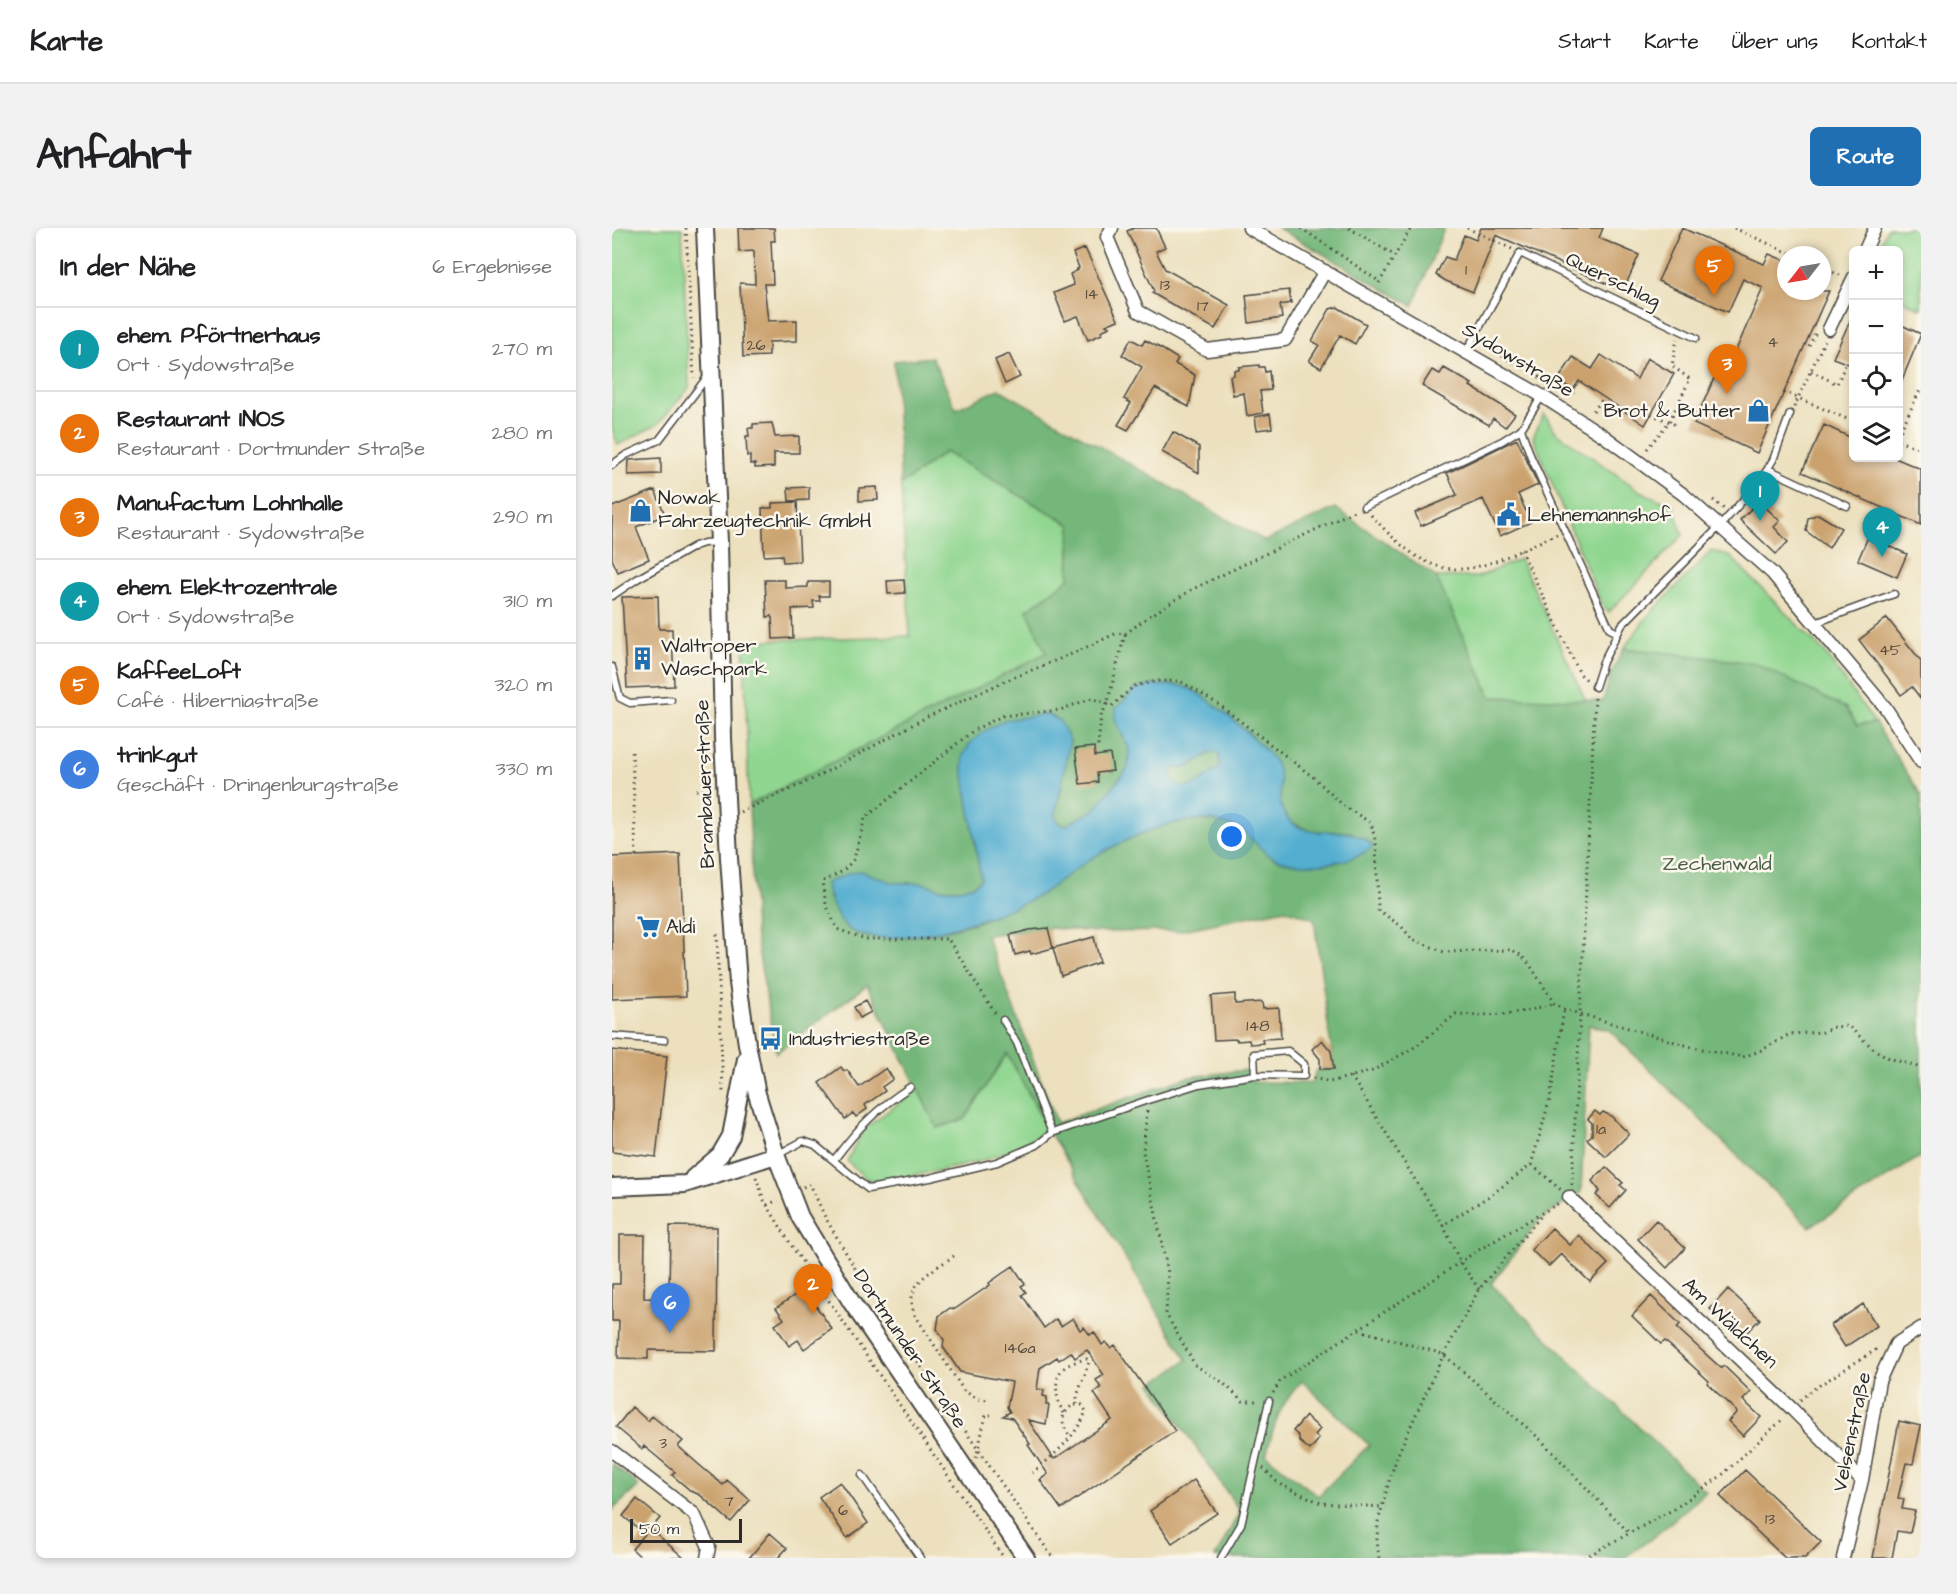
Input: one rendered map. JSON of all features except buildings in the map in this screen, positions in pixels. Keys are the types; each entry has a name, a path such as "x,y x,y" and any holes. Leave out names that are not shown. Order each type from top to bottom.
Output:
{"main road":[{"name":"Brambauerstraße","path":"705,228 719,542 726,812 738,982 757,1094 777,1155"},
{"name":"Brambauerstraße","path":"685,1184 720,1155 731,1136 748,1050"},
{"path":"612,1187 685,1184 777,1155"},
{"name":"Dortmunder Straße","path":"777,1155 800,1217 852,1303 1025,1558"}],"street":[{"path":"1112,228 1107,237 1138,311 1207,350 1285,340 1325,271"},
{"name":"Sydowstraße","path":"1249,228 1542,396 1604,436 1675,488 1772,573 1885,707 1921,762"},
{"path":"1867,246 1875,228"},
{"path":"1829,329 1849,287"},
{"name":"Am Wäldchen","path":"1569,1197 1791,1408 1862,1480"},
{"path":"1896,1344 1921,1328"},
{"name":"Velsenstraße","path":"1843,1558 1862,1480 1879,1381 1896,1344"},
{"path":"612,1451 694,1514 709,1547 707,1558"}],"lane":[{"path":"1466,352 1520,253"},
{"name":"Querschlag","path":"1520,253 1696,338"},
{"path":"612,465 659,440 712,371"},
{"path":"1364,507 1502,441 1521,429 1542,396"},
{"path":"1595,687 1603,662 1623,625 1720,526 1768,469 1790,414"},
{"path":"1521,429 1531,457 1610,629 1618,633"},
{"path":"1768,469 1846,506"},
{"path":"612,596 695,546 719,542"},
{"path":"1815,624 1894,594"},
{"path":"612,667 620,698 630,703 671,700"},
{"path":"1003,1020 1017,1043 1052,1133"},
{"path":"612,1036 664,1040"},
{"path":"777,1155 803,1141 815,1145 868,1189 930,1178 997,1162 1037,1145 1052,1133 1199,1084 1255,1075 1304,1076 1304,1064 1288,1051 1254,1054 1255,1075"},
{"path":"834,1160 863,1123 883,1104 910,1087"},
{"path":"1221,1558 1241,1524 1269,1401"},
{"path":"862,1474 920,1558"}],"path":[{"path":"1301,228 1380,282"},
{"path":"1349,228 1394,255"},
{"path":"1371,297 1411,228"},
{"path":"1467,228 1520,253"},
{"path":"1734,228 1777,247"},
{"path":"1831,271 1849,278"},
{"path":"1798,398 1829,329"},
{"path":"1647,449 1669,422 1690,379 1672,366 1679,330"},
{"path":"1810,371 1837,384 1846,363"},
{"path":"1903,427 1921,388"},
{"path":"1569,396 1575,392"},
{"path":"1784,392 1849,420"},
{"path":"1593,411 1602,400"},
{"path":"1651,414 1676,425"},
{"path":"1903,442 1921,449"},
{"path":"1098,746 1101,716 1107,704 1125,634 1148,616 1191,590 1364,507 1392,538 1416,557 1437,567 1454,570 1474,568 1494,562 1565,530"},
{"path":"1148,1100 1143,1152 1168,1273 1166,1314 1195,1365 1222,1382 1243,1401 1269,1401 1281,1380 1460,1262 1569,1197 1572,1181 1581,1015 1595,687 1580,674 1521,550"},
{"path":"726,812 744,812 925,718 1117,633 1125,634"},
{"path":"1003,1020 994,1012 948,939 865,939 837,928 826,904 822,882 843,871 855,859 865,818 974,730 1002,716 1060,710 1092,698 1112,706 1134,686 1157,681 1180,681 1218,704 1313,777 1344,806 1371,823 1376,844 1378,910 1401,927 1412,939 1444,952 1512,950 1530,965 1554,1003 1564,1010 1692,1047 1743,1057 1762,1050 1790,1034 1823,1032 1834,1027 1848,1026 1875,1050 1889,1058 1921,1068"},
{"path":"632,752 636,855"},
{"path":"696,790 712,790"},
{"path":"1304,1076 1330,1082 1372,1071 1415,1047 1456,1014 1491,1016 1524,1012 1554,1003"},
{"path":"1443,1225 1491,1195 1532,1165 1550,1099 1564,1010"},
{"path":"1351,1076 1443,1225 1460,1262 1479,1289"},
{"path":"1532,1165 1569,1197"},
{"path":"767,1205 810,1184 825,1217 866,1287 1053,1558"},
{"path":"1380,1558 1377,1540 1378,1522 1398,1454 1443,1354 1479,1289 1544,1212"},
{"path":"954,1256 928,1273 914,1288 910,1298 911,1305 915,1315 964,1391 978,1399 989,1400"},
{"path":"1359,1330 1443,1354 1541,1440 1629,1533"},
{"path":"1584,1558 1674,1509 1721,1476 1781,1422 1791,1408 1812,1390 1880,1347 1896,1344"},
{"path":"1065,1413 1060,1406 1057,1387 1060,1372 1069,1365 1087,1359 1089,1362 1077,1396 1077,1404"},
{"path":"1070,1436 1062,1423 1065,1413 1077,1404"},
{"path":"1032,1473 1047,1462 1082,1422 1086,1411 1082,1405 1077,1404"},
{"path":"972,1478 986,1415 991,1415"},
{"path":"1255,1460 1280,1484 1321,1503 1382,1507"}],"green space":[{"path":"612,228 682,228 689,388 658,424 618,445 612,428"},
{"path":"1278,228 1442,228 1444,229 1413,306"},
{"path":"1888,228 1921,228 1921,309 1903,300 1903,246 1879,246"},
{"name":"Zechenwald","path":"932,357 956,409 999,389 1265,541 1335,508 1436,577 1491,697 1603,701 1611,673 1624,648 1755,663 1846,708 1857,725 1875,723 1921,795 1921,1156 1810,1227 1609,1030 1589,1025 1581,1192 1539,1221 1491,1284 1706,1492 1655,1536 1624,1558 1215,1558 1240,1511 1152,1384 1187,1360 1048,1130 1007,1053 965,1119 937,1128 867,985 776,1053 755,932 749,805 1046,653 1027,610 1069,579 1071,525 945,452 901,485 894,361","holes":["1154,685 1175,685 1192,689 1250,734 1279,777 1280,808 1291,822 1310,831 1353,832 1270,856 1239,829 1210,821 1178,822 1145,832 1112,848 1017,903 972,924 934,933 902,937 848,929 829,898 826,883 861,871 894,884 922,883 941,889 960,889 974,885 981,879 963,769 963,756 1070,741 1055,817 1060,824 1067,825 1094,810 1128,768 1129,749 1115,720 1136,689","1285,909 1314,919 1334,1069 1316,1070 1312,1083 1253,1082 1252,1069 1185,1078 1057,1123 986,935 1052,928 1095,932 1178,931","1302,1381 1369,1445 1318,1496 1266,1455 1278,1415"]},
{"path":"1544,414 1556,432 1640,491 1673,506 1683,535 1609,612 1602,605 1533,437"},
{"path":"945,452 1071,525 1069,579 1027,610 1047,653 749,805 744,641 910,636 901,485"},
{"path":"1711,551 1731,557 1825,653 1875,723 1857,725 1755,663 1624,648 1647,617"},
{"path":"1520,559 1586,701 1491,697 1436,577 1478,577"},
{"path":"1212,752 1219,754 1220,767 1205,779 1188,787 1177,784 1173,780 1172,771 1176,768 1186,768"},
{"path":"1007,1053 1048,1130 1029,1142 987,1159 875,1182 867,1179 847,1161 868,1126 918,1089 937,1128 965,1119"},
{"path":"612,1464 639,1486 612,1510"}],"water":[{"path":"1154,685 1186,687 1210,701 1271,756 1279,771 1281,806 1289,820 1298,827 1309,830 1353,834 1373,846 1364,853 1339,862 1293,863 1270,856 1240,829 1209,820 1190,820 1143,833 1121,843 1086,862 1038,896 998,914 972,922 944,930 891,938 868,936 850,930 841,921 831,901 826,883 850,873 861,871 894,883 922,883 941,889 960,889 974,885 981,879 963,769 963,756 970,743 983,732 1004,720 1048,714 1060,721 1070,741 1055,817 1060,824 1067,825 1094,810 1128,768 1129,749 1115,719 1116,708 1136,689","holes":["1212,752 1219,754 1220,767 1200,782 1188,787 1177,784 1173,780 1172,771 1176,768 1186,768"]}],"place":[{"name":"KaffeeLoft","path":"1714,296"},
{"name":"Manufactum Lohnhalle","path":"1727,394"},
{"name":"Brot & Butter","path":"1758,411"},
{"name":"Nowak Fahrzeugtechnik GmbH","path":"640,510"},
{"name":"Lehnemannshof","path":"1509,515"},
{"name":"ehem. Pförtnerhaus","path":"1760,521"},
{"name":"ehem. Elektrozentrale","path":"1882,557"},
{"name":"Waltroper Waschpark","path":"643,658"},
{"name":"Aldi","path":"648,927"},
{"name":"Industriestraße","path":"771,1039"},
{"name":"Restaurant INOS","path":"813,1314"},
{"name":"trinkgut","path":"670,1333"}]}
